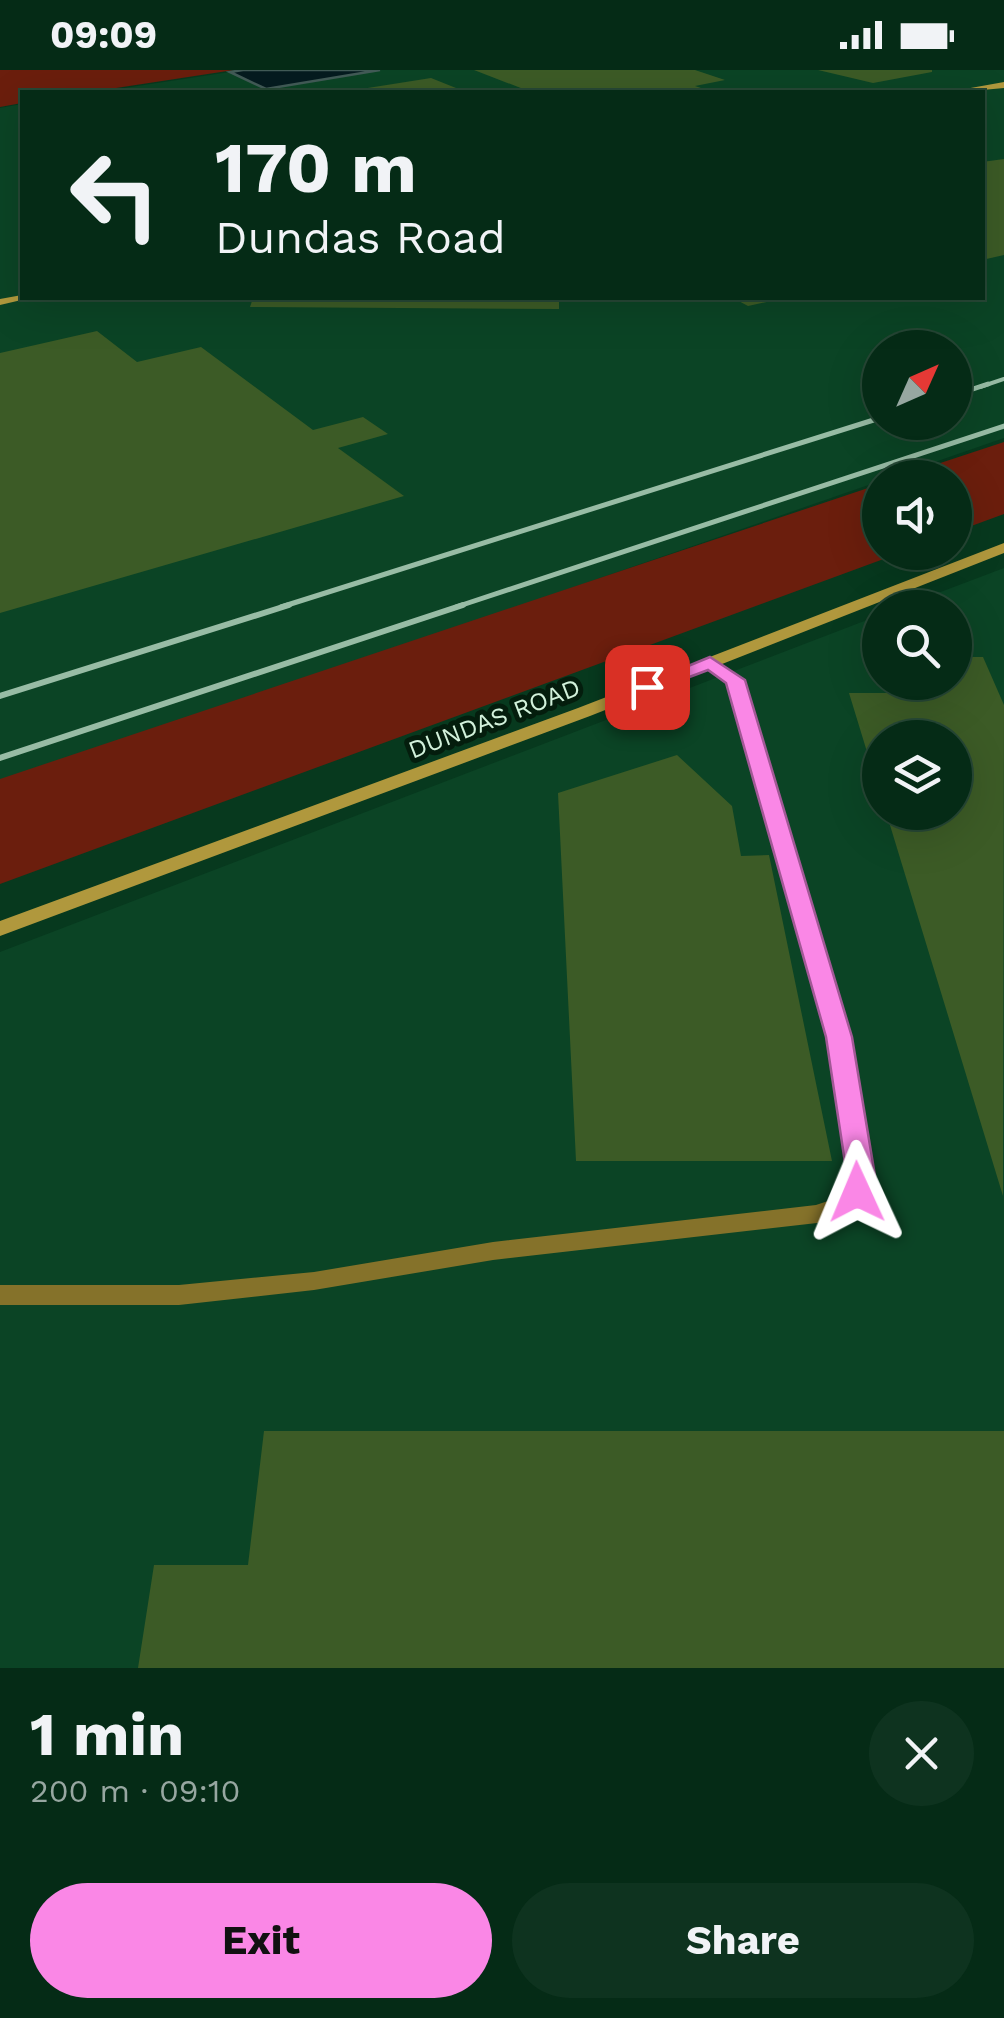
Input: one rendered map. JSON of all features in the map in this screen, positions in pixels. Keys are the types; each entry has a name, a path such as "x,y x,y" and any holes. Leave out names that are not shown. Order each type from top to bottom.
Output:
{"main road":[{"path":"975,90 1004,84"},
{"name":"DUNDAS ROAD","path":"0,929 1004,548"}],"lane":[{"path":"0,1294 179,1295 276,1285 493,1251 816,1214 848,1202 857,1192 861,1176 839,1037 735,680 710,662"}],"shaded area":[{"path":"0,70 234,70 103,90 20,90 20,103 0,107"},
{"path":"380,70 1004,70 1004,438 941,460 862,460 862,487 401,647 0,780 0,108 20,104 20,300 985,300 985,90 111,90 230,72 266,89"},
{"path":"1004,442 1004,514 972,526 972,460 949,460"},
{"path":"862,490 862,567 0,884 0,779"},
{"path":"1004,568 1004,1668 0,1668 0,952 862,622 862,700 972,700 972,590 946,590"}],"water":[{"path":"380,70 266,89 230,72"}],"building":[{"path":"474,70 695,70 725,80 695,86 707,90 526,90"},
{"path":"818,70 932,70 932,72 873,83"},
{"path":"431,78 461,90 355,90"},
{"path":"1004,159 1004,255 985,259 985,162"},
{"path":"252,300 582,300 582,302 559,301 559,309 250,307"},
{"path":"737,300 776,300 748,306"},
{"path":"97,331 137,362 201,347 313,430 363,417 388,434 338,448 404,496 0,613 0,353"},
{"path":"972,657 983,657 1004,705 1003,1196 891,830 972,830 972,720 862,720 862,735 849,693 862,693 862,700 972,700"},
{"path":"677,755 732,806 741,856 769,855 832,1161 576,1161 558,793"},
{"path":"264,1431 1004,1431 1004,1668 138,1668 154,1565 248,1565"}],"railway":[{"path":"980,387 1004,379"},
{"path":"972,389 988,384"},
{"path":"281,607 862,424"},
{"path":"456,607 1004,426"},
{"path":"0,696 289,605"},
{"path":"0,758 463,605"}],"route":[{"path":"647,687 710,662 735,680 839,1037 861,1176 857,1192"}]}
